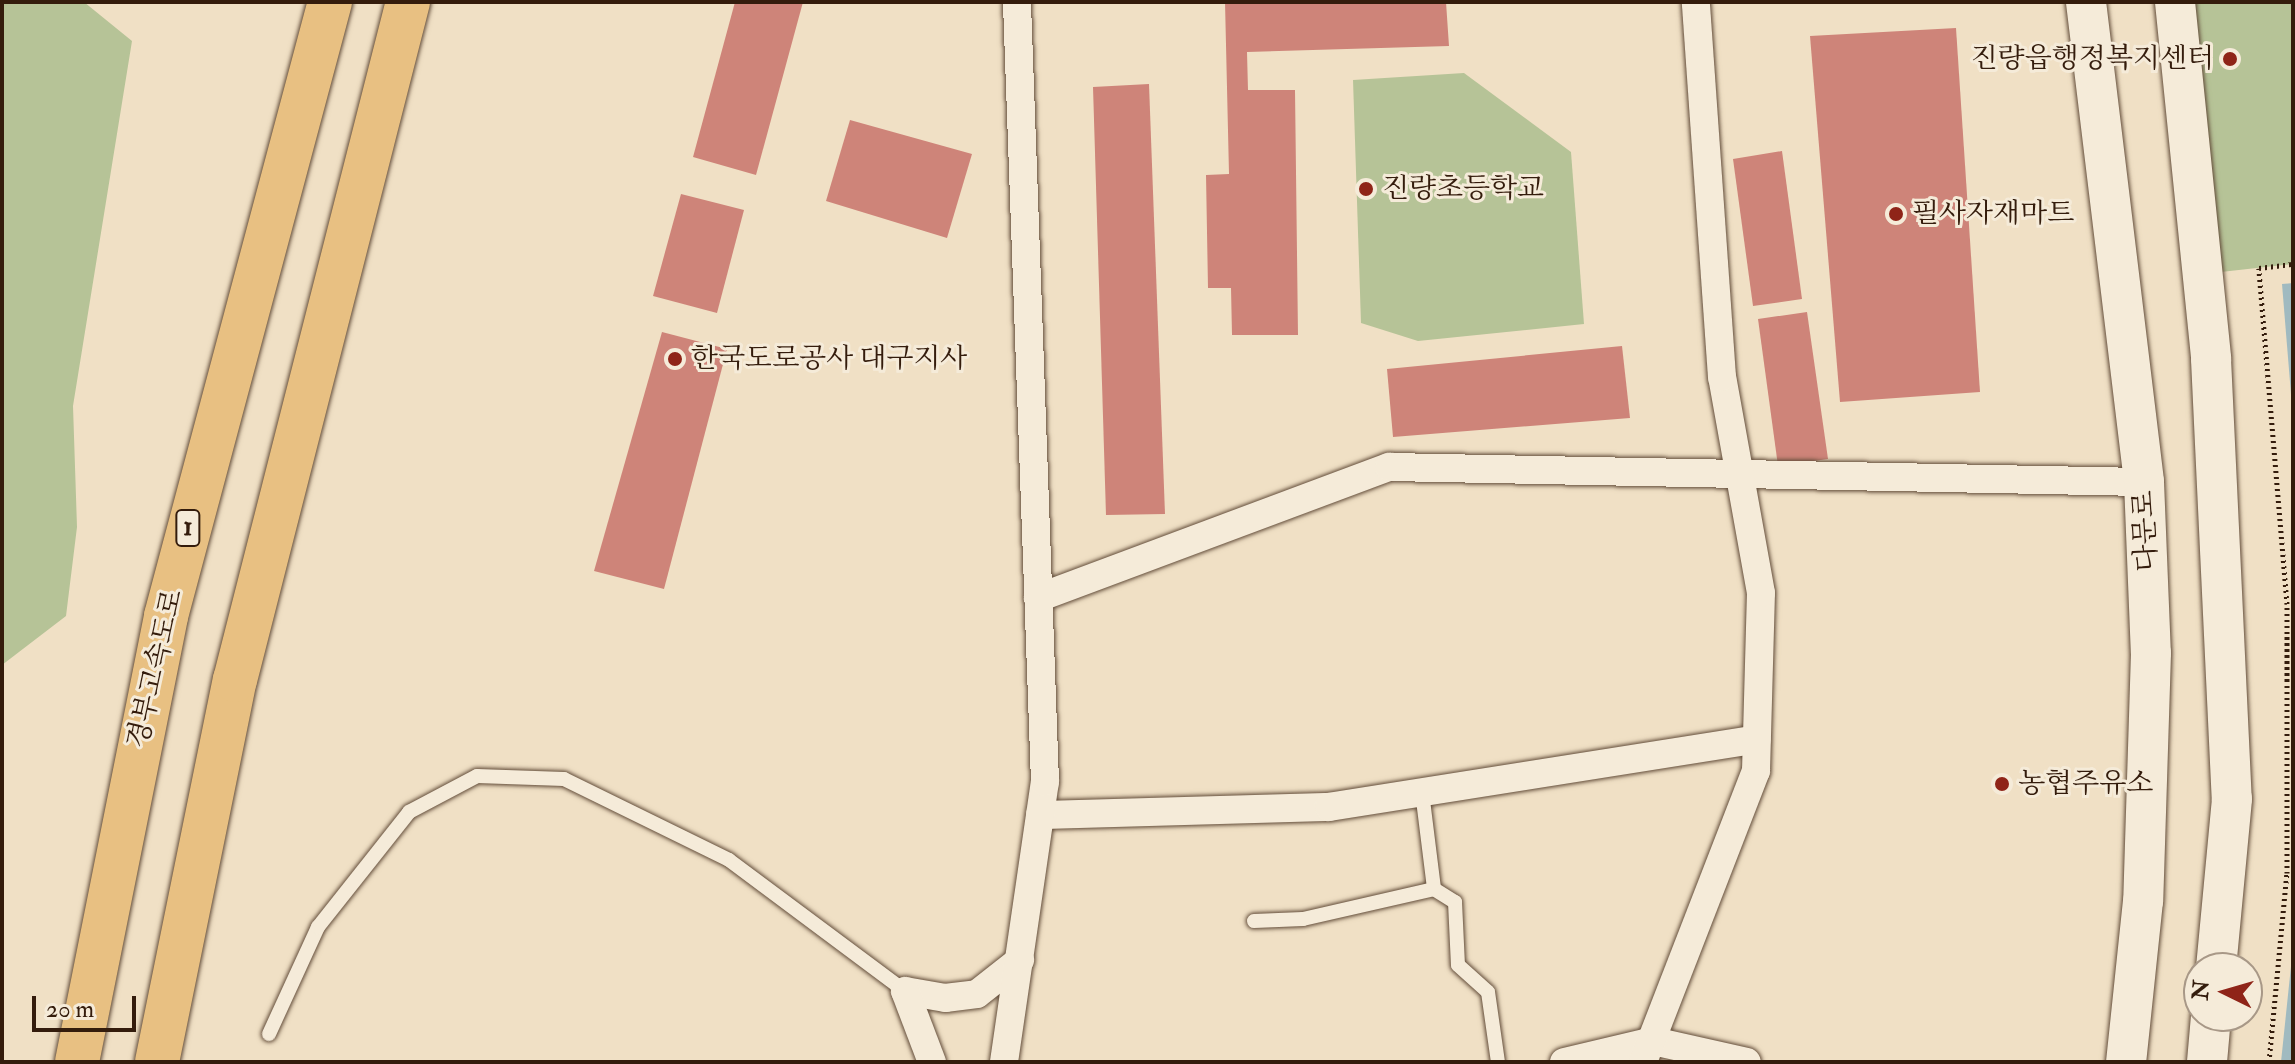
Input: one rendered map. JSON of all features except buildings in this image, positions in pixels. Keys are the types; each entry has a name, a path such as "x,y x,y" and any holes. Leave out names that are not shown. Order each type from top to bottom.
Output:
{"highway":[{"name":"경부고속도로","path":"77,1062 166,616 330,2"},
{"path":"157,1062 235,680 408,2"},
{"path":"67,1062 97,950"}],"main road":[{"name":"다문로","path":"2086,2 2144,482 2151,653 2144,886 2126,1062"},
{"path":"2175,2 2211,359 2232,799 2218,952"},
{"path":"2207,1062 2210,1032"}],"street":[{"path":"1004,1062 1045,782 1017,2"},
{"path":"1648,1052 1756,771 1761,593 1722,377 1696,2"},
{"path":"1038,598 1389,467 2144,482"},
{"path":"1040,815 1329,807 1757,739"},
{"path":"905,991 945,998 977,994 1020,960"},
{"path":"905,991 932,1062"},
{"path":"1564,1062 1648,1052 1747,1062"}],"lane":[{"path":"269,1034 318,927 409,812 477,776 564,779 729,860 905,991"},
{"path":"1422,792 1434,889"},
{"path":"1254,921 1303,919 1434,889 1455,902 1458,965 1488,992 1498,1062"}],"path":[{"path":"2269,1062 2287,873 2287,604 2259,268 2293,264"}],"green space":[{"path":"2,2 84,2 132,41 73,406 77,527 66,616 2,665"},
{"path":"2176,2 2293,2 2293,264 2203,274"},
{"path":"1464,73 1571,152 1584,324 1418,341 1361,323 1353,80"}],"water":[{"path":"2293,283 2293,419 2282,284"},
{"path":"2293,947 2293,1062 2281,1062"}],"place":[{"name":"진량읍행정복지센터","path":"2230,59"},
{"name":"진량초등학교","path":"1366,189"},
{"name":"필사자재마트","path":"1896,214"},
{"name":"한국도로공사 대구지사","path":"675,359"},
{"name":"농협주유소","path":"2002,784"}]}
